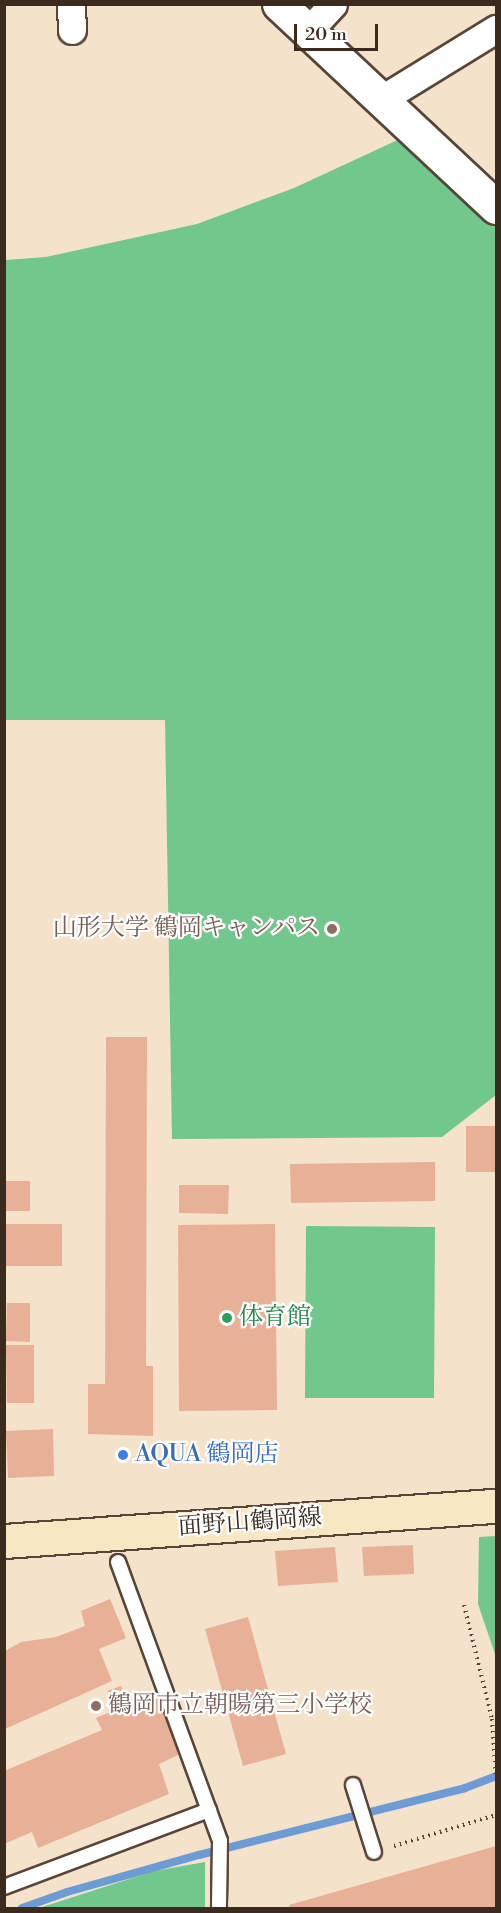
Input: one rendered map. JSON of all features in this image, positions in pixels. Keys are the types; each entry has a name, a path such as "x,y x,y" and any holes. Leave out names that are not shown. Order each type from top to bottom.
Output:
{"main road":[{"name":"面野山鶴岡線","path":"4,1541 496,1506"}],"street":[{"path":"279,4 496,207"},
{"path":"309,30 333,4"},
{"path":"382,99 496,29"}],"lane":[{"path":"118,1562 220,1841 219,1908"},
{"path":"352,1785 374,1852"},
{"path":"4,1887 209,1810"}],"path":[{"path":"464,1605 494,1719 496,1778"},
{"path":"374,1852 496,1815"}],"green space":[{"path":"404,137 496,225 496,1095 442,1137 172,1139 165,720 5,720 5,260 46,257 197,224 294,188"},
{"path":"306,1226 435,1227 434,1398 305,1398"},
{"path":"496,1536 496,1657 478,1604 479,1537"},
{"path":"205,1862 205,1908 39,1908 154,1871"}],"building":[{"path":"106,1037 147,1037 146,1366 153,1366 153,1436 88,1434 88,1384 105,1384"},
{"path":"466,1126 496,1126 496,1172 466,1172"},
{"path":"435,1162 435,1201 291,1203 290,1164"},
{"path":"4,1181 30,1181 30,1211 4,1211"},
{"path":"179,1185 229,1185 228,1214 179,1213"},
{"path":"4,1224 62,1224 62,1266 4,1266"},
{"name":"体育館","path":"275,1224 277,1410 179,1411 178,1225"},
{"path":"7,1303 30,1303 30,1342 6,1341"},
{"path":"6,1345 34,1345 34,1403 7,1403"},
{"path":"53,1429 54,1476 8,1478 6,1431"},
{"path":"413,1545 414,1574 364,1576 362,1547"},
{"path":"335,1547 338,1582 278,1586 275,1551"},
{"path":"110,1599 126,1638 99,1649 112,1681 5,1729 5,1651 21,1642 56,1637 85,1626 81,1611"},
{"path":"248,1617 286,1754 243,1766 205,1629"},
{"path":"121,1686 129,1705 156,1694 180,1754 159,1764 169,1794 38,1848 32,1832 4,1844 4,1771 102,1730 96,1718 115,1710 107,1691"},
{"path":"496,1846 496,1907 290,1908 289,1905"}],"waterway":[{"path":"22,1908 67,1892 199,1855 465,1788 496,1776"}],"place":[{"name":"山形大学 鶴岡キャンパス","path":"332,929"},
{"name":"体育館","path":"227,1318"},
{"name":"AQUA 鶴岡店","path":"123,1455"},
{"name":"鶴岡市立朝暘第三小学校","path":"96,1706"}]}
